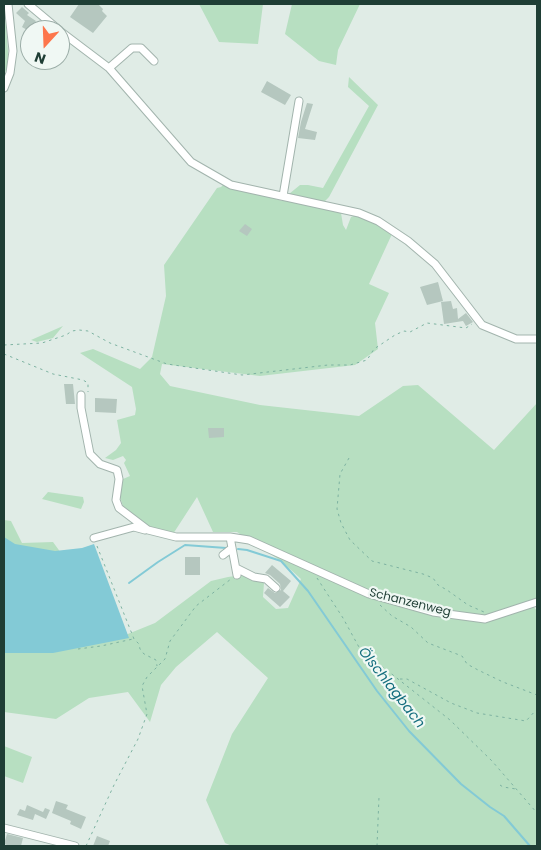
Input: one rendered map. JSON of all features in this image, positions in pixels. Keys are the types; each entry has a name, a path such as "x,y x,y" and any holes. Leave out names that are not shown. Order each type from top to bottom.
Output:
{"street":[{"path":"4,88 10,73 13,52 8,4"},
{"path":"28,4 48,20"},
{"path":"70,38 110,68 191,162 231,185 359,213 378,221 408,240 435,264 482,325 516,340 537,339"},
{"path":"110,68 132,48 141,48 154,61"},
{"path":"283,196 299,101"},
{"path":"81,395 81,408 90,454 100,464 117,470 119,479 116,500 119,508 148,530"},
{"path":"94,538 134,527 148,530"},
{"name":"Schanzenweg","path":"148,530 176,537 230,537 249,540 311,569 382,598 433,612 485,619 537,602"},
{"path":"230,537 236,571 266,579 276,588"},
{"path":"223,555 232,548"},
{"path":"4,828 75,846"}],"path":[{"path":"4,345 42,343 72,331 88,331 110,343 168,364 191,367 203,371 242,375 364,362 381,343 404,332 410,332 430,323 466,328 478,320"},
{"path":"4,354 53,374 88,382 88,393 81,395"},
{"path":"349,458 340,474 337,509 341,523 350,540 372,560 433,578 438,585 468,605 483,610 490,618"},
{"path":"94,538 134,639 144,654 156,660 157,666"},
{"path":"311,569 344,618 360,649 450,720 492,761 537,813"},
{"path":"86,846 138,739 146,714 142,686 147,677 165,659 170,640 196,606 236,571"},
{"path":"382,598 380,605 392,616 411,627 428,643 462,656 467,664 503,682 537,695"},
{"path":"78,648 101,646 134,639"},
{"path":"398,680 407,679 451,703 477,713 526,721 537,708"},
{"path":"500,784 503,787 517,789"},
{"path":"377,846 379,797"}],"green space":[{"path":"4,4 8,65 4,75"},
{"path":"199,4 263,4 258,44 219,42"},
{"path":"292,4 360,4 338,50 336,65 319,61 285,34"},
{"path":"349,77 378,105 329,197 324,202 289,194 300,185 323,188 369,106 348,87"},
{"path":"223,185 283,201 286,200 341,213 346,230 351,217 357,215 392,234 369,284 389,293 375,323 378,349 355,365 260,376 162,364 160,374 170,386 260,405 359,416 403,386 418,385 494,450 537,403 537,601 532,605 537,611 537,846 232,846 225,843 206,800 232,734 268,678 217,632 176,667 161,685 150,722 128,692 89,698 56,719 4,712 4,621 36,653 113,640 155,623 211,581 228,577 242,575 264,583 263,597 276,609 288,608 301,579 281,561 237,532 213,532 197,497 173,534 145,526 144,523 123,506 120,497 123,479 130,476 124,463 126,460 123,456 113,460 105,458 116,450 121,443 117,420 135,415 136,409 132,387 80,353 93,349 140,369 152,357 166,296 164,265 217,188"},
{"path":"63,326 53,338 37,342 31,340"},
{"path":"48,492 83,497 84,502 81,509 42,499"},
{"path":"4,520 11,521 22,543 53,542 61,553 4,560"},
{"path":"4,746 32,757 23,783 4,776"}],"water":[{"path":"4,537 15,544 55,551 82,548 94,544 129,638 53,653 4,653"}],"building":[{"path":"79,4 98,4 107,16 93,33 70,17"},
{"path":"22,7 29,13 27,15 34,20 24,20 16,13"},
{"path":"267,81 291,95 285,105 261,92"},
{"path":"307,103 313,104 305,129 317,132 315,140 298,138"},
{"path":"245,224 252,229 247,236 239,231"},
{"path":"438,282 443,301 427,305 420,287"},
{"path":"451,301 453,309 457,308 458,319 466,313 473,322 466,326 463,321 444,324 441,302"},
{"path":"64,384 73,384 75,404 66,404"},
{"path":"95,398 117,399 116,413 95,412"},
{"path":"208,428 224,428 224,437 209,438"},
{"path":"185,557 200,557 200,575 185,575"},
{"path":"272,565 291,581 283,591 290,597 280,607 264,593 268,588 275,593 281,590 280,584 265,573"},
{"path":"56,801 68,805 66,809 86,817 81,829 70,824 71,821 52,813"},
{"path":"27,805 43,812 45,808 50,810 46,819 35,814 33,820 17,815 20,809 25,811"},
{"path":"7,834 23,838 21,846 4,844"},
{"path":"97,836 110,841 108,846 93,846"}],"waterway":[{"name":"Ölschlagbach","path":"129,583 185,545 226,548"},
{"name":"Ölschlagbach","path":"238,549 281,561 308,591 377,691 409,731 461,784 504,816 530,846"}]}
